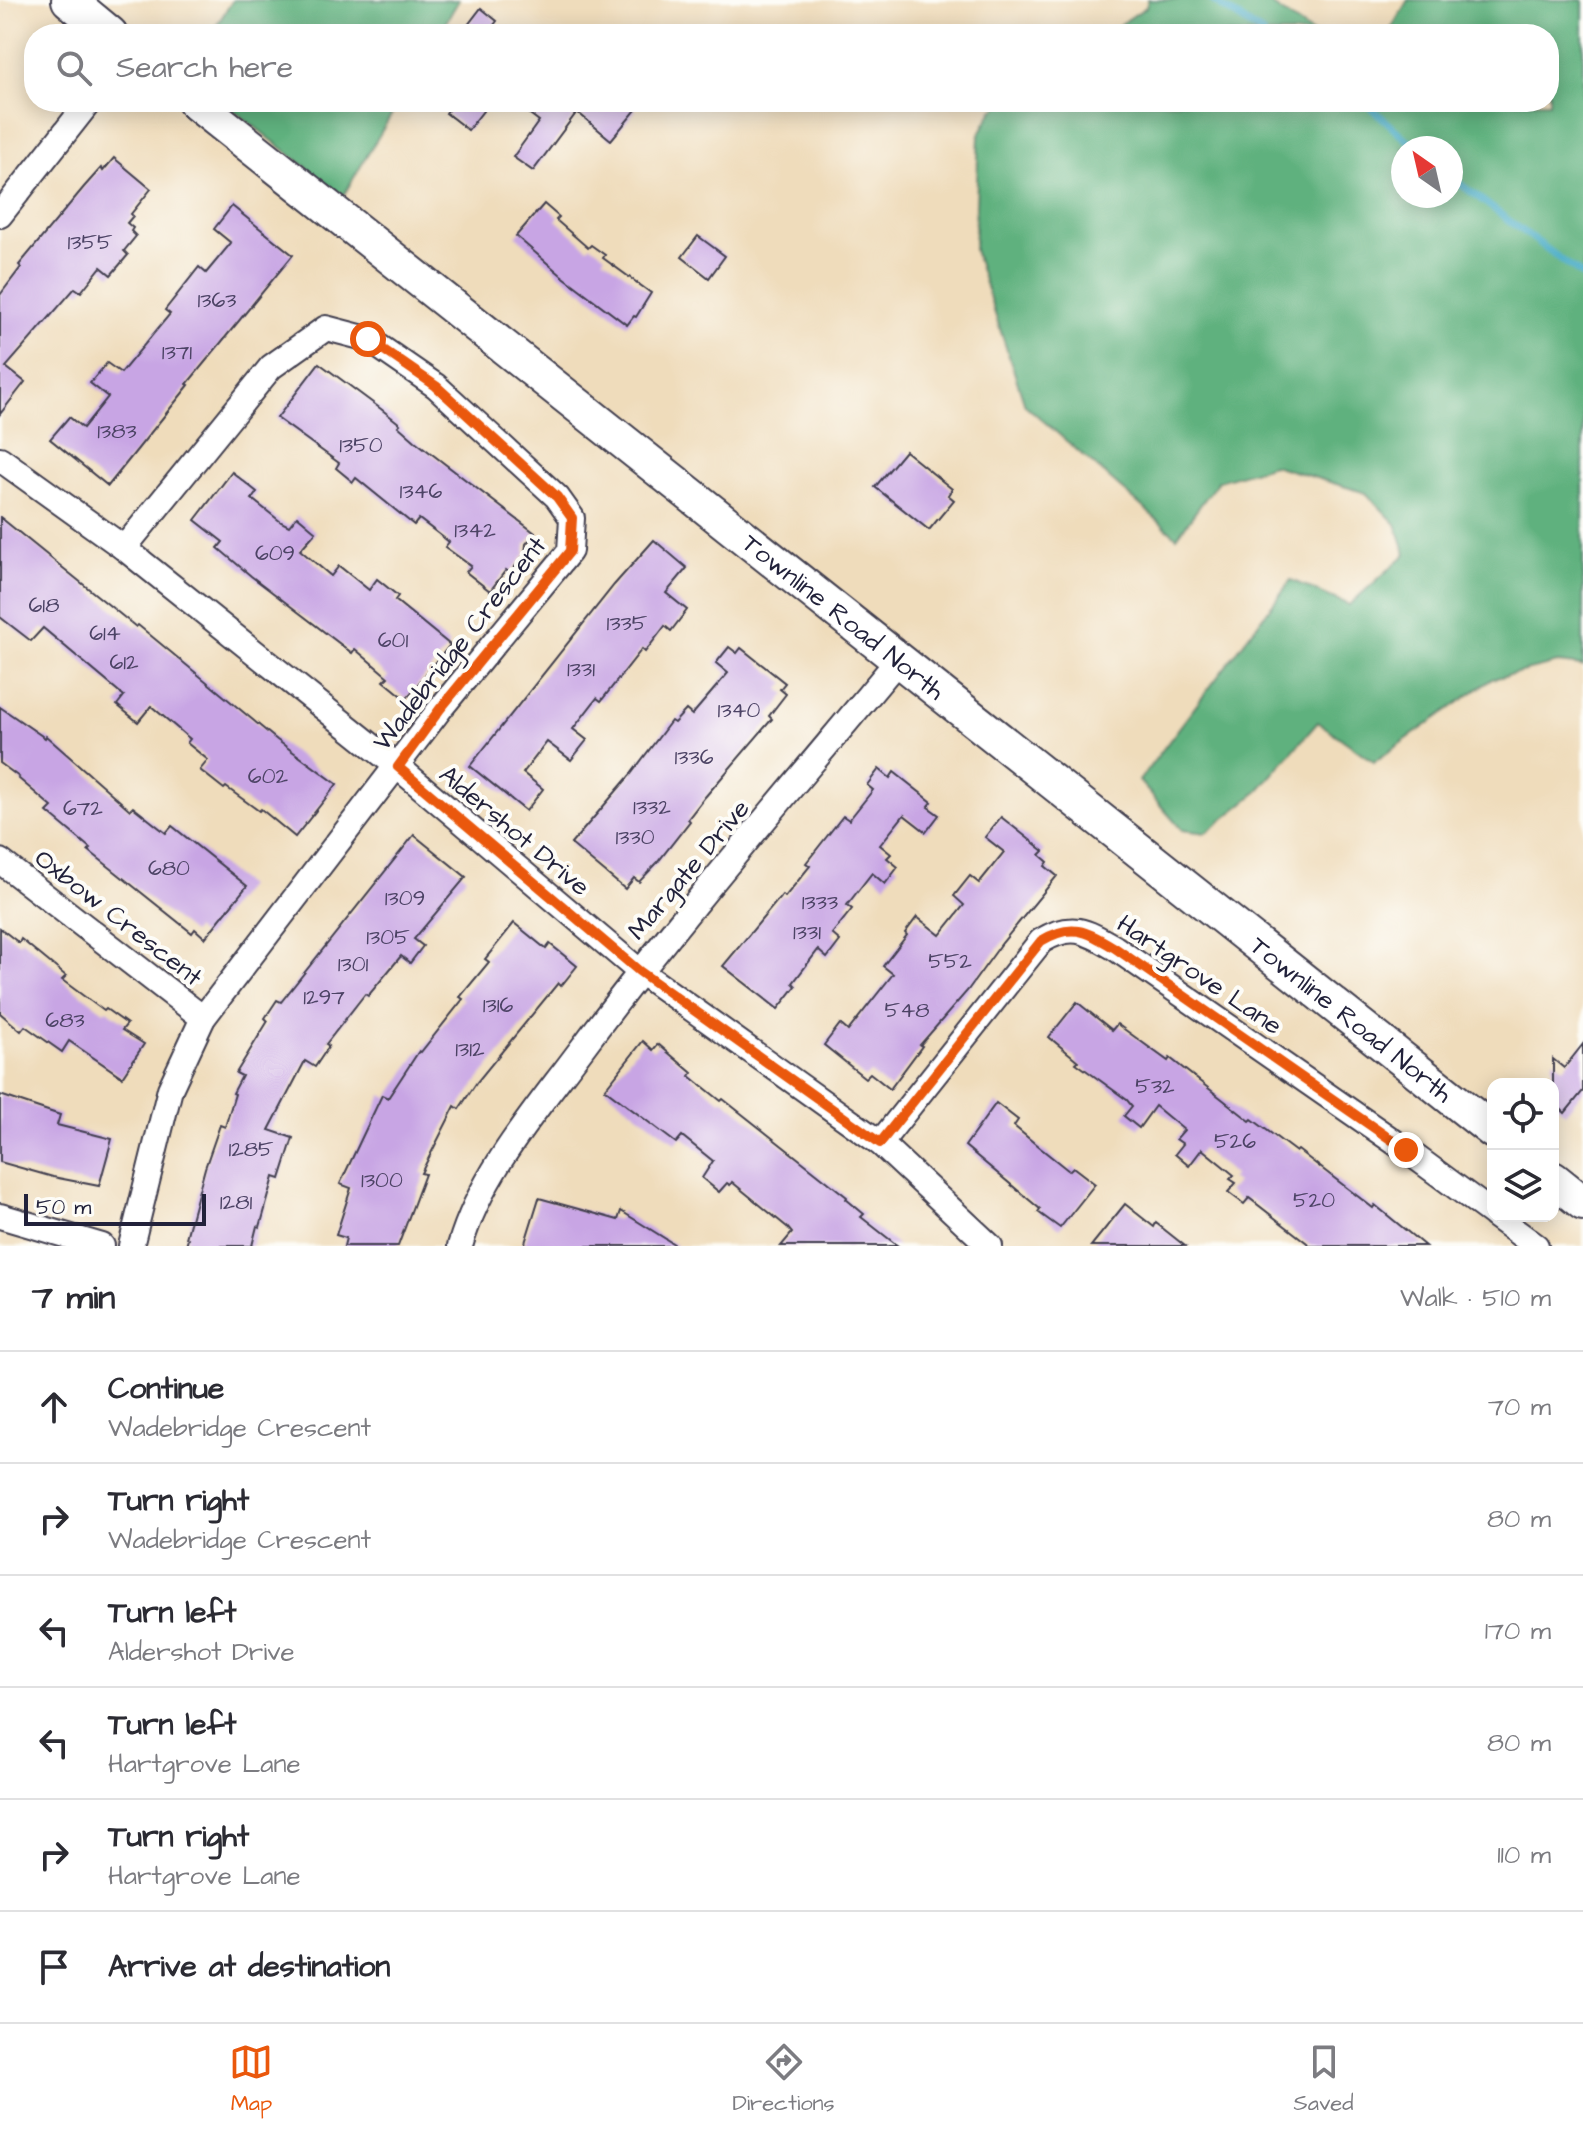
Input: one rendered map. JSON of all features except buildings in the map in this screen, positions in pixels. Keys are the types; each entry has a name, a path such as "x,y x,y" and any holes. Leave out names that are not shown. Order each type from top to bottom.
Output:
{"main road":[{"path":"69,0 98,24"},
{"name":"Townline Road North","path":"208,112 1487,1126"},
{"path":"1559,1184 1583,1203"}],"street":[{"path":"0,215 81,112"},
{"name":"Wadebridge Crescent","path":"124,548 271,367 326,328 368,339 436,386 557,497 572,518 570,551 440,709 203,1018 170,1089 131,1246"},
{"name":"Aldershot Drive","path":"0,459 124,548 398,767 639,971 880,1143 990,1246"},
{"name":"Margate Drive","path":"460,1246 486,1186 513,1140 639,971 899,659"},
{"name":"Oxbow Crescent","path":"0,861 203,1018"},
{"name":"Hartgrove Lane","path":"880,1143 1041,941 1056,932 1073,928 1094,935 1115,948 1487,1210"},
{"path":"0,1216 102,1246"},
{"name":"Hartgrove Lane","path":"1503,1222 1536,1246"}],"green space":[{"path":"233,0 459,0 445,24 217,24"},
{"path":"1148,0 1264,0 1299,24 1121,24 1146,7"},
{"path":"1408,0 1583,0 1583,666 1558,663 1492,679 1374,762 1318,722 1256,793 1206,833 1182,830 1139,781 1291,580 1349,605 1406,554 1396,524 1366,493 1273,465 1218,481 1177,537 1025,405 974,250 979,135 992,112 1559,112 1559,24 1394,24"},
{"path":"236,112 393,112 343,196"}],"waterway":[{"path":"1212,0 1248,24"},
{"path":"1376,112 1403,136"},
{"path":"1463,186 1583,276"}],"route":[{"path":"368,339 436,386 557,497 572,518 570,551 440,709 398,767 639,971 880,1143 1041,941 1056,932 1073,928 1094,935 1115,948 1406,1150"}]}
